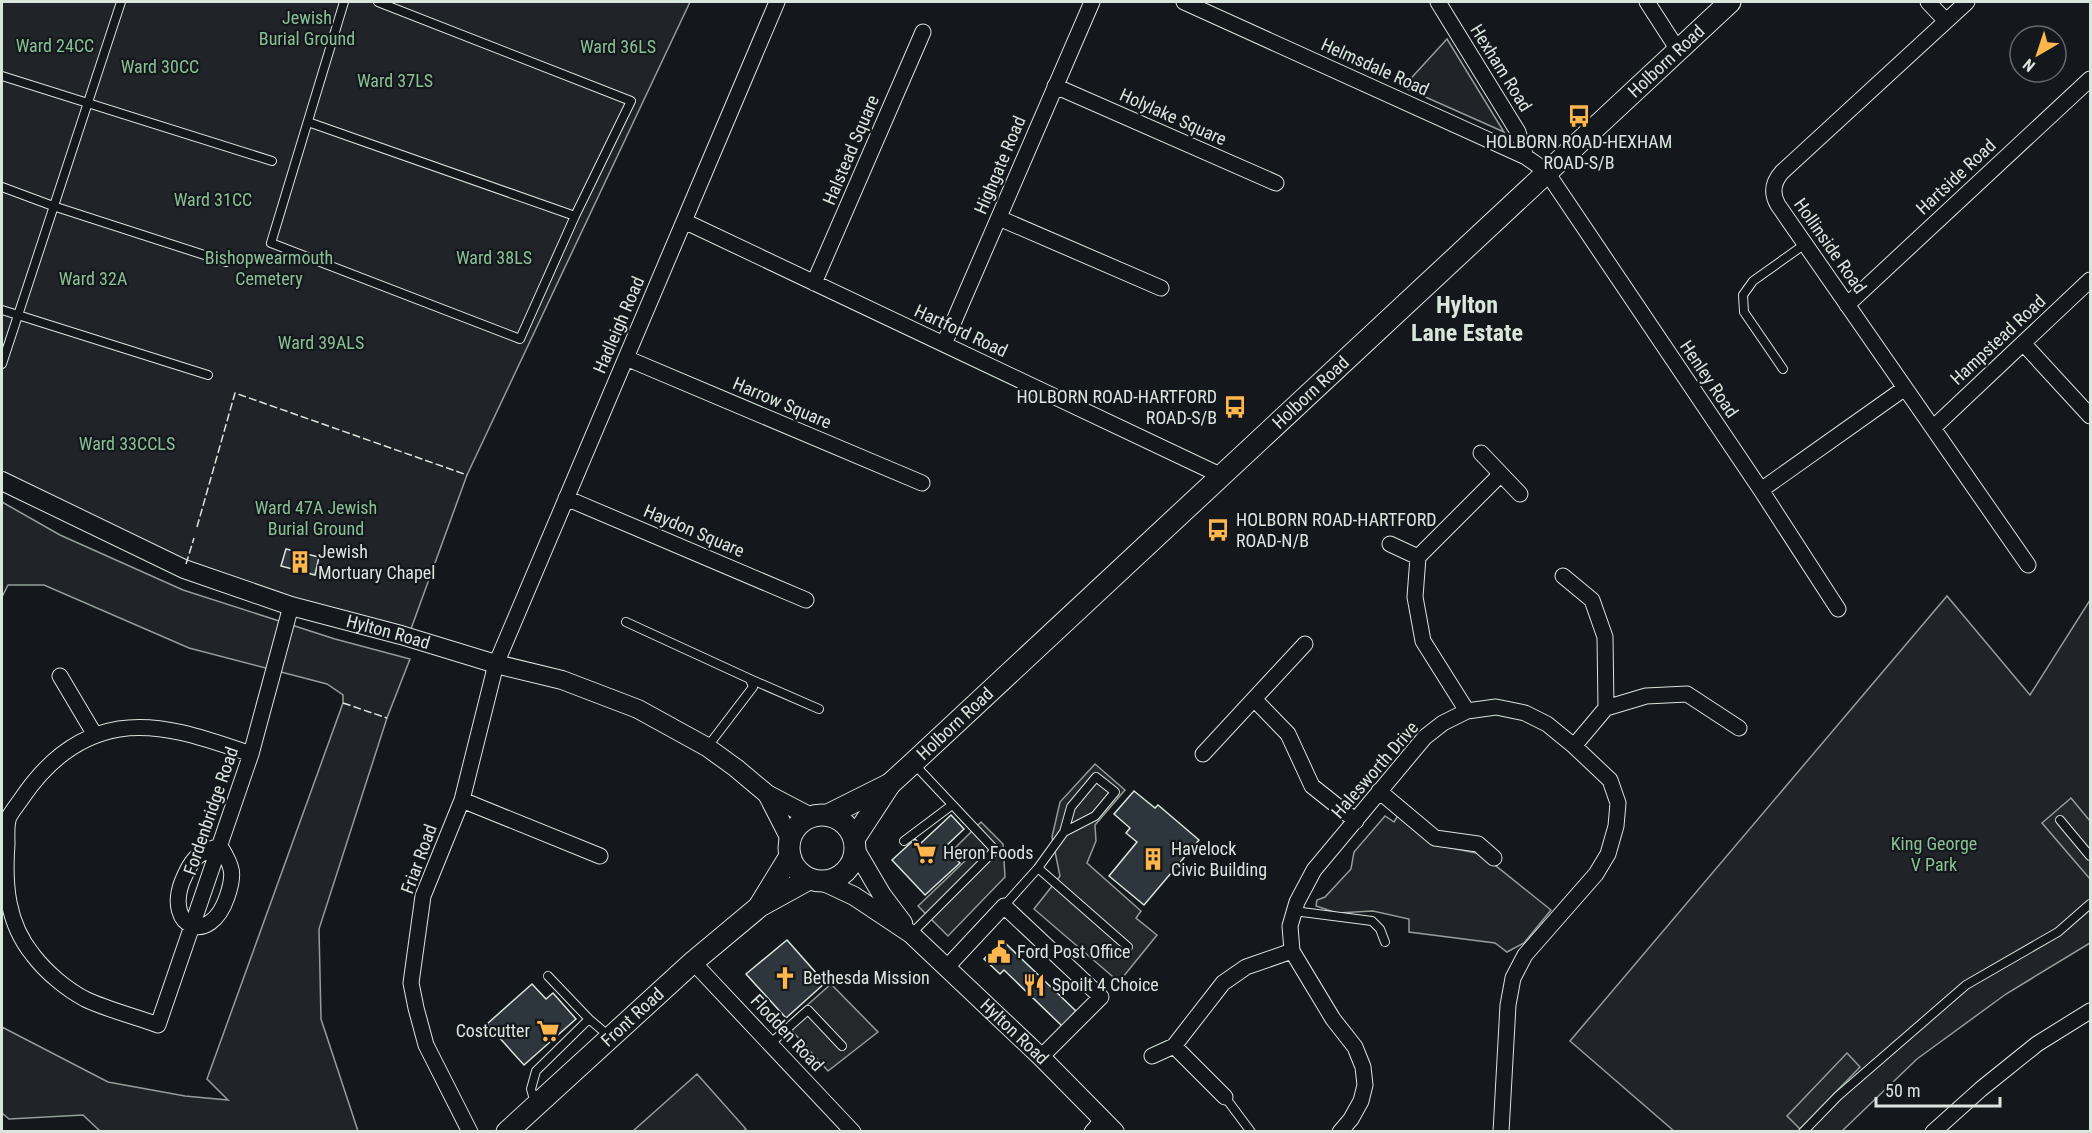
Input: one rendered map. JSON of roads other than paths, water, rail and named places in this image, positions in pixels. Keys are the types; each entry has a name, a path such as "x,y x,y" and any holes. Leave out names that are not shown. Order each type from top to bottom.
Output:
{"main road":[{"name":"Holborn Road","path":"855,844 890,784 1730,2"},
{"name":"Holborn Road","path":"820,816 890,784"},
{"path":"820,816 840,820 849,828 855,844 853,862 845,872 834,879 815,880 797,869 790,847 795,829 802,822 820,816"},
{"name":"Front Road","path":"760,906 790,847"},
{"name":"Front Road","path":"507,1131 693,962 760,906 815,880"}],"street":[{"name":"Hadleigh Road","path":"496,664 777,2"},
{"name":"Highgate Road","path":"944,344 1092,2"},
{"name":"Helmsdale Road","path":"1184,2 1526,157 1546,171"},
{"name":"Hexham Road","path":"1438,2 1518,132 1526,157"},
{"path":"1647,2 1678,50"},
{"path":"1928,2 1946,21"},
{"name":"Hollinside Road","path":"1967,2 1778,176 1774,188 1775,200 2028,565"},
{"name":"Halstead Square","path":"814,283 923,32"},
{"name":"Hartside Road","path":"1847,304 2091,79"},
{"name":"Holylake Square","path":"1055,86 1276,183"},
{"name":"Henley Road","path":"1546,171 1761,490 1838,609"},
{"path":"999,218 1161,288"},
{"name":"Hartford Road","path":"684,221 1222,476"},
{"name":"Hampstead Road","path":"1933,428 2091,280"},
{"path":"2023,343 2091,416"},
{"name":"Harrow Square","path":"626,358 922,483"},
{"path":"1761,490 1905,388"},
{"path":"1481,453 1520,494"},
{"path":"1467,711 1423,641 1415,597 1418,557 1501,474"},
{"name":"Hylton Road","path":"2,481 184,569 291,606 401,634 496,664 562,680 638,709 707,747 767,794 820,816"},
{"name":"Haydon Square","path":"566,498 806,600"},
{"path":"1390,544 1418,557"},
{"path":"1563,576 1592,600 1605,637 1606,708"},
{"name":"Fordenbridge Road","path":"5,818 7,900 16,930 33,956 57,979 85,999 158,1025 251,754 291,606"},
{"path":"1203,754 1305,644"},
{"name":"Friar Road","path":"471,1131 426,1045 411,983 423,896 462,801 496,664"},
{"path":"60,676 95,735"},
{"path":"1574,746 1606,708 1646,696 1687,694 1739,728"},
{"path":"1255,700 1288,734 1312,786 1356,821"},
{"name":"Halesworth Drive","path":"1292,951 1290,926 1294,911 1314,870 1425,737 1443,723 1467,711 1496,707 1525,713 1547,724 1574,746 1610,780 1618,803 1616,826 1608,854 1596,874 1525,956 1513,978 1508,1005 1501,1131"},
{"path":"5,818 47,767 69,749 95,735 121,729 160,729 202,738 251,754"},
{"path":"1379,791 1435,838 1478,844 1494,858"},
{"name":"Hylton Road","path":"767,794 790,847"},
{"path":"462,801 600,856"},
{"name":"Hylton Road","path":"855,844 882,896 911,934"},
{"path":"220,846 231,866 232,884 222,911 216,920 202,927 192,926 182,918 178,910 177,901 180,889 192,860 199,854 220,846"},
{"name":"Hylton Road","path":"815,880 855,896 911,934 1041,1057 1103,1127"},
{"path":"947,967 1004,906 1101,998 1041,1057"},
{"path":"1152,1056 1174,1046 1222,983 1246,967 1292,951 1334,1019 1355,1047 1363,1067 1365,1085 1361,1101 1351,1119 1340,1131"},
{"name":"Flodden Road","path":"693,962 853,1131"},
{"path":"1933,1131 2037,1044 2091,1011"},
{"path":"1174,1046 1225,1097"}],"lane":[{"path":"2,364 121,2"},
{"path":"344,2 271,243 520,339 630,101 378,2"},
{"path":"2,76 272,161"},
{"path":"308,122 576,216"},
{"path":"2,187 53,206 226,262"},
{"path":"1784,369 1744,312 1743,296 1753,281 1805,244"},
{"path":"2,310 208,375"},
{"path":"626,622 819,709"},
{"path":"707,747 753,687 750,679"},
{"path":"911,934 995,850 913,763"},
{"path":"1004,906 1038,868 1064,832 1071,807 1096,777 1115,792 1095,816 1064,832"},
{"path":"904,841 952,805"},
{"path":"2060,820 2091,856"},
{"path":"1038,868 1128,947"},
{"path":"1803,1131 1838,1096 1966,985 2058,932 2091,904"},
{"path":"1294,911 1372,921 1380,929 1385,942"},
{"path":"548,976 609,1037"},
{"path":"771,1043 808,1010 842,1046"},
{"path":"536,1105 531,1089 536,1071 589,1019"},
{"path":"1225,1097 1251,1131"}],"place":[{"name":"HOLBORN ROAD-HEXHAM ROAD-S/B","path":"1579,116"},
{"name":"HOLBORN ROAD-HARTFORD ROAD-S/B","path":"1235,407"},
{"name":"HOLBORN ROAD-HARTFORD ROAD-N/B","path":"1218,530"},
{"name":"Jewish Mortuary Chapel","path":"300,562"},
{"name":"Heron Foods","path":"925,853"},
{"name":"Havelock Civic Building","path":"1153,859"},
{"name":"Ford Post Office","path":"999,952"},
{"name":"Bethesda Mission","path":"785,978"},
{"name":"Spoilt 4 Choice","path":"1034,985"},
{"name":"Costcutter","path":"548,1031"}],"district":[{"name":"Hylton Lane Estate","path":"1467,319"}],"park label":[{"name":"Jewish Burial Ground","path":"307,28"},
{"name":"Ward 24CC","path":"55,46"},
{"name":"Ward 36LS","path":"618,47"},
{"name":"Ward 30CC","path":"160,67"},
{"name":"Ward 37LS","path":"395,81"},
{"name":"Ward 31CC","path":"213,200"},
{"name":"Ward 38LS","path":"494,258"},
{"name":"Bishopwearmouth Cemetery","path":"269,268"},
{"name":"Ward 32A","path":"93,279"},
{"name":"Ward 39ALS","path":"321,343"},
{"name":"Ward 33CCLS","path":"127,444"},
{"name":"Ward 47A Jewish Burial Ground","path":"316,518"},
{"name":"King George V Park","path":"1934,854"}]}
